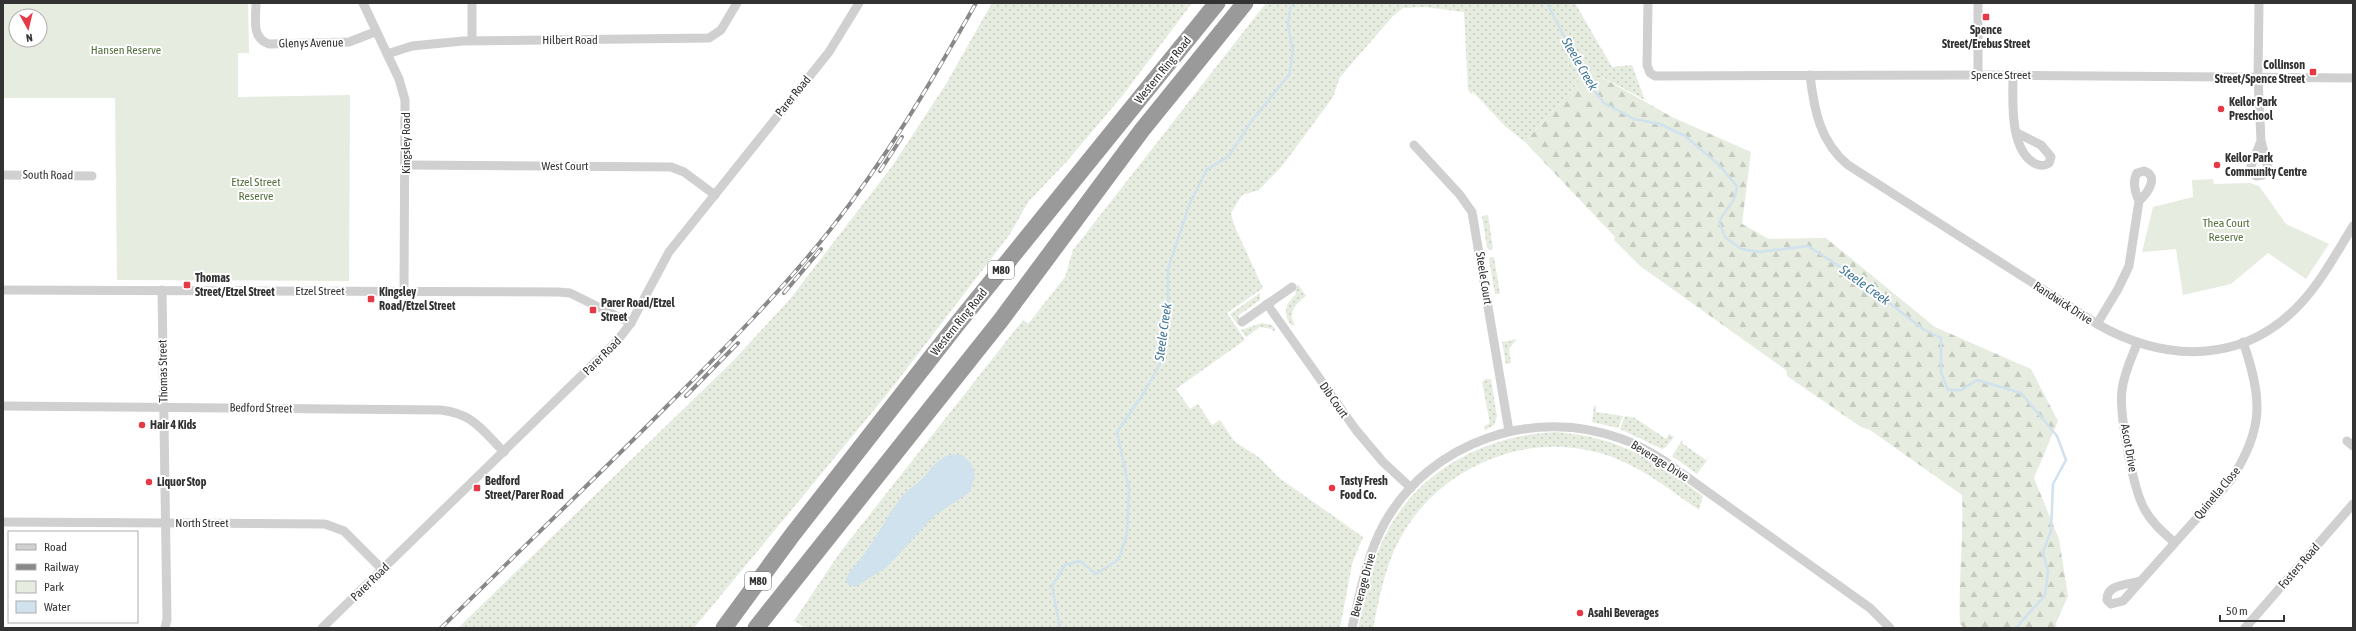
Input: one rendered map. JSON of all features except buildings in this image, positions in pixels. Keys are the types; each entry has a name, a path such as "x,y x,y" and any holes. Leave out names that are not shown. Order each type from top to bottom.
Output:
{"highway":[{"name":"Western Ring Road","path":"756,628 1001,320 1142,130 1191,67 1245,3"},
{"name":"Western Ring Road","path":"724,628 793,534 963,317 1215,6"},
{"path":"770,628 1001,320"},
{"path":"712,628 744,587 793,534"}],"street":[{"name":"Glenys Avenue","path":"256,3 256,33 258,39 269,44 349,42 375,32"},
{"name":"Kingsley Road","path":"363,3 375,32 399,79 405,100 406,165 404,291"},
{"path":"472,3 472,40"},
{"name":"Hilbert Road","path":"387,54 412,46 472,40 709,38 722,30 737,3"},
{"name":"Parer Road","path":"322,628 618,341 631,323 664,258 837,41 859,3"},
{"name":"Spence Street","path":"1648,3 1647,64 1650,73 1655,76 2013,75 2353,78"},
{"path":"1978,3 1978,75"},
{"path":"2259,3 2258,78 2261,141"},
{"name":"Randwick Drive","path":"1810,75 1813,105 1819,124 1827,142 1841,159 2097,324 2137,344 2166,351 2192,352 2222,348 2243,342 2275,325 2303,302 2353,226"},
{"path":"2013,75 2013,114 2017,133"},
{"name":"Steele Court","path":"1414,145 1460,195 1472,212 1508,431"},
{"name":"West Court","path":"406,165 671,167 684,172 715,195"},
{"name":"South Road","path":"3,175 92,176"},
{"path":"2097,324 2118,289 2129,266 2139,201"},
{"path":"1242,322 1292,287"},
{"name":"Etzel Street","path":"3,290 570,293 631,323"},
{"name":"Thomas Street","path":"162,290 167,625"},
{"name":"Dib Court","path":"1267,304 1356,430 1383,462 1411,488"},
{"name":"Quinella Close","path":"2140,581 2230,481 2244,460 2256,424 2258,400 2252,370 2243,342"},
{"name":"Ascot Drive","path":"2137,344 2124,375 2121,392 2122,411 2135,485 2144,510 2154,523 2174,542"},
{"name":"Bedford Street","path":"3,406 163,406 458,412 469,417 504,452"},
{"name":"Beverage Drive","path":"1352,628 1364,574 1374,543 1389,517 1411,488 1425,474 1457,451 1473,443 1508,431 1547,426 1582,428 1622,439 1642,448 1662,460 1858,599 1890,628"},
{"name":"Fosters Road","path":"2245,628 2353,504"},
{"name":"North Street","path":"3,522 331,525 350,537 383,570"}],"green space":[{"name":"Etzel Street Reserve","path":"3,3 248,3 249,53 238,53 238,97 350,95 349,281 117,280 115,98 3,98"},
{"path":"992,3 1192,3 1123,95 1068,160 1028,202 1010,234 888,393 694,628 458,628 733,361 790,299 893,165 946,84"},
{"path":"1266,3 1575,3 1612,67 1632,65 1645,100 1589,70 1525,142 1505,126 1473,92 1471,94 1468,90 1464,12 1425,7 1403,8 1393,16 1340,77 1333,97 1282,166 1259,190 1242,195 1231,213 1234,225 1263,288 1227,313 1245,340 1176,389 1190,409 1198,404 1212,425 1220,420 1234,441 1260,458 1278,477 1363,537 1352,564 1340,628 806,628 794,621 841,551 1023,320 1028,324 1065,277 1073,250"},
{"path":"1589,70 1672,117 1751,152 1742,224 1769,239 1826,238 1935,327 2031,369 2058,421 2034,478 2059,539 2068,596 2056,623 2057,628 1964,628 1960,624 1962,495 1870,430 1861,427 1787,376 1786,370 1640,266 1614,240 1615,237 1525,142"},
{"name":"Thea Court Reserve","path":"2213,179 2214,184 2250,183 2259,186 2286,224 2329,244 2306,279 2268,253 2231,284 2183,295 2176,249 2142,252 2153,207 2193,197 2192,180"},
{"path":"1488,215 1493,249 1490,250 1487,248 1482,216"},
{"path":"1491,257 1494,257 1500,294 1495,294 1489,260"},
{"path":"1298,284 1306,296 1296,305 1292,312 1295,325 1291,325 1288,321 1286,308 1296,294 1295,288"},
{"path":"1260,293 1260,300 1239,315 1237,324 1230,314"},
{"path":"1262,323 1272,325 1275,329 1274,332 1272,329 1260,327 1246,337 1241,330"},
{"path":"1517,339 1509,349 1511,363 1506,364 1502,342"},
{"path":"1485,379 1491,379 1497,416 1494,425 1485,430 1484,426 1490,423 1482,382"},
{"path":"1594,406 1596,406 1596,412 1623,416 1618,428 1592,422"},
{"path":"1625,416 1635,418 1666,439 1669,434 1674,437 1666,447 1662,449 1620,429"},
{"path":"1556,432 1599,439 1634,452 1651,461 1703,496 1699,510 1660,482 1628,464 1588,450 1557,447 1527,449 1498,456 1471,468 1445,485 1423,506 1398,541 1388,565 1373,628 1358,628 1375,559 1392,523 1408,500 1428,481 1450,464 1474,451 1500,441 1528,435"},
{"path":"1683,439 1682,443 1706,460 1710,456 1697,474 1672,456"}],"water":[{"path":"948,455 962,455 971,463 975,475 970,492 934,516 887,567 855,587 849,585 846,580 847,576 863,557 904,494 923,479 937,462"}],"waterway":[{"name":"Steele Creek","path":"1060,628 1052,586 1065,565 1080,561 1096,574 1119,559 1127,534 1129,488 1117,432 1145,391 1161,362 1168,313 1168,269 1190,203 1207,169 1228,157 1253,119 1289,75 1293,51 1288,26 1290,8 1294,3"},
{"name":"Steele Creek","path":"1547,3 1587,81 1604,103 1634,119 1660,124 1685,136 1718,164 1737,186 1734,198 1719,222 1725,237 1741,249 1759,252 1808,246 1857,278 1923,329 1941,338 1941,372 1948,390 1961,390 1977,380 2021,393 2057,436 2066,460 2053,484 2051,531 2043,552 2048,572 2045,595 2016,628"}],"railway":[{"path":"441,628 695,378 755,316 812,252 851,203 889,148 908,119 976,3"},
{"path":"880,171 902,137"},
{"path":"784,293 821,249"},
{"path":"686,396 738,343"}],"place":[{"name":"Spence Street/Erebus Street","path":"1986,17"},
{"name":"Collinson Street/Spence Street","path":"2313,72"},
{"name":"Keilor Park Preschool","path":"2221,109"},
{"name":"Keilor Park Community Centre","path":"2217,165"},
{"name":"Thomas Street/Etzel Street","path":"187,285"},
{"name":"Kingsley Road/Etzel Street","path":"371,299"},
{"name":"Parer Road/Etzel Street","path":"593,310"},
{"name":"Hair 4 Kids","path":"142,425"},
{"name":"Liquor Stop","path":"149,482"},
{"name":"Bedford Street/Parer Road","path":"477,488"},
{"name":"Tasty Fresh Food Co.","path":"1332,488"},
{"name":"Asahi Beverages","path":"1580,613"}],"park label":[{"name":"Hansen Reserve","path":"126,50"}]}
